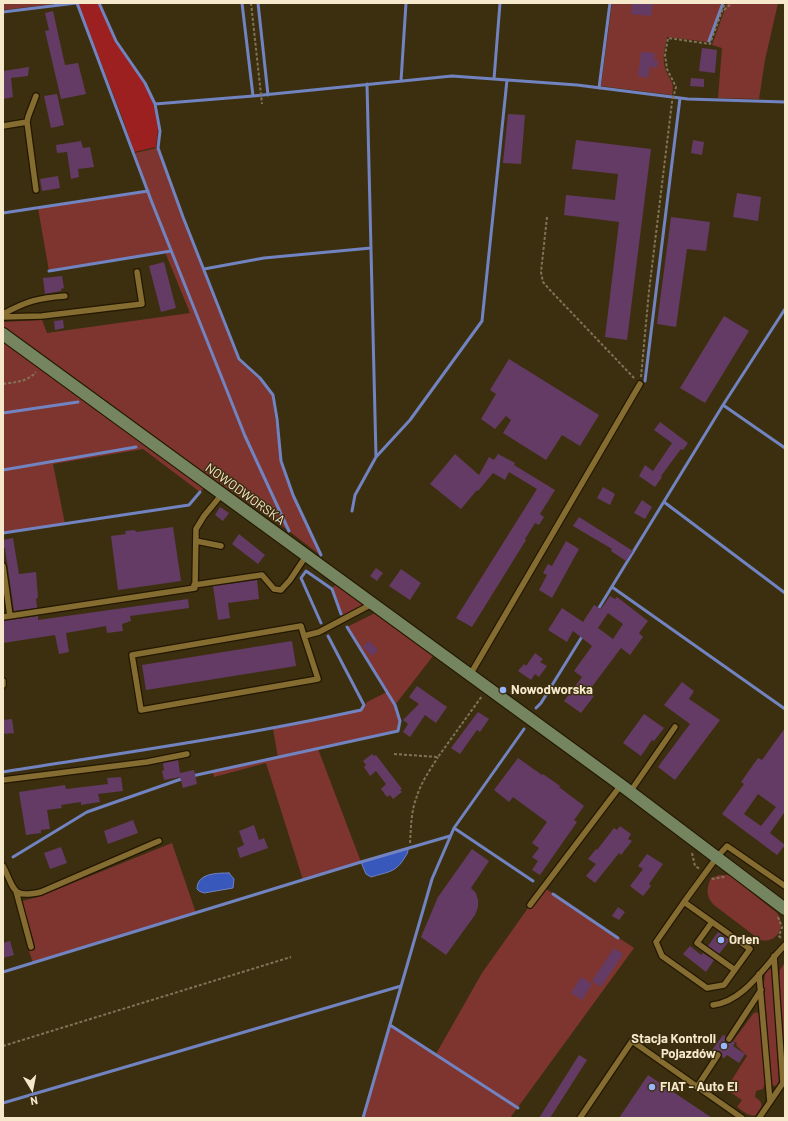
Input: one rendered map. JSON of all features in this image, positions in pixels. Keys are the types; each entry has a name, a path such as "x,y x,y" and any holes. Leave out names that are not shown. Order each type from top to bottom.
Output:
{"street":[{"name":"NOWODWORSKA","path":"3,334 625,788 785,909"}],"lane":[{"path":"36,96 27,122 36,190"},
{"path":"3,126 27,122"},
{"path":"3,318 42,316 142,304 137,272"},
{"path":"3,314 27,302 41,298 65,296"},
{"path":"470,676 640,384"},
{"path":"3,617 195,588 196,529 204,516 222,494"},
{"path":"196,541 222,546"},
{"path":"194,585 262,575 274,589 281,590 290,580 306,556"},
{"path":"3,566 10,616"},
{"path":"304,636 318,632 367,608 372,604"},
{"path":"301,626 304,636 318,679 141,710 132,655 301,626"},
{"path":"3,680 3,685"},
{"path":"530,905 675,727"},
{"path":"3,780 147,762 186,754"},
{"path":"3,866 12,886 16,891 20,894 28,895 41,892 159,841"},
{"path":"684,902 750,949 724,985 707,988 662,956 656,942 684,902 717,857 727,846 785,886"},
{"path":"16,891 31,947"},
{"path":"712,922 697,943 735,970"},
{"path":"713,1005 724,1004 749,986 785,945"},
{"path":"759,1118 783,1083 774,956"},
{"path":"759,974 770,1102"},
{"path":"729,1039 761,990"},
{"path":"580,1118 632,1042 742,1118"},
{"path":"697,1087 718,1055"}],"path":[{"path":"251,3 262,104"},
{"path":"640,384 649,291 672,102 676,86 667,69 664,55 668,38 710,44 725,3"},
{"path":"723,10 732,3"},
{"path":"547,217 541,272 544,282 640,384"},
{"path":"3,384 31,378 44,363"},
{"path":"410,843 416,798 426,776 488,688"},
{"path":"394,754 438,757"},
{"path":"3,1046 291,957"}],"shaded area":[{"path":"3,3 63,3 3,10"},
{"path":"78,3 98,3 115,41 145,83 154,106 158,128 156,147 134,152"},
{"path":"612,3 722,3 708,42 667,37 664,60 665,68 673,87 672,95 601,86"},
{"path":"727,3 778,3 765,60 759,99 718,98 722,48 712,45"},
{"path":"157,148 238,360 259,379 272,396 281,462 293,496 320,555 289,531 196,467 3,326 3,322 42,320 47,333 190,313 165,252 49,271 38,208 147,191 135,153"},
{"path":"3,342 204,488 200,492 143,449 53,464 65,524 3,533"},
{"path":"335,585 364,605 342,616 332,589"},
{"path":"375,613 433,656 395,705 400,721 398,731 318,749 361,862 303,880 266,763 214,777 213,772 278,758 273,729 361,710 367,702 387,692 347,627"},
{"path":"172,843 196,913 33,963 28,948 35,946 22,901 38,897"},
{"path":"719,875 728,875 733,878 777,913 781,923 779,933 775,937 766,941 760,940 714,905 708,896 708,886 711,878"},
{"path":"543,887 634,948 510,1118 363,1118 390,1025 436,1054 482,973"},
{"path":"785,962 785,1074 779,978 780,970"},
{"path":"769,969 772,971 779,1081 776,1086 772,1085 771,1082 764,983 765,974"},
{"path":"756,1012 759,1014 765,1083 763,1089 756,1091 755,1097 762,1105 756,1115 751,1115 737,1107 742,1100 726,1089 747,1056 736,1045 737,1043 733,1041"}],"water":[{"path":"408,849 402,862 395,869 371,877 366,874 361,862"},
{"path":"229,873 234,879 233,888 204,893 197,889 200,880 208,875"}],"building":[{"path":"632,3 653,3 651,16 631,14"},
{"path":"53,11 65,65 78,63 86,94 61,99 45,31 49,30 45,13"},
{"path":"702,48 717,50 715,73 699,71"},
{"path":"641,52 655,53 654,60 658,60 657,68 650,67 648,78 638,76"},
{"path":"29,67 28,76 11,78 13,97 3,99 3,71"},
{"path":"691,78 704,79 704,87 690,86"},
{"path":"57,94 64,125 51,128 44,96"},
{"path":"508,114 525,115 521,164 503,163"},
{"path":"576,140 651,149 627,340 605,337 619,222 564,215 566,195 615,200 618,174 572,169"},
{"path":"693,140 704,142 702,155 691,153"},
{"path":"81,141 83,148 90,147 94,167 78,169 79,177 71,179 67,152 57,153 56,145"},
{"path":"58,176 60,188 42,191 40,179"},
{"path":"737,193 761,197 758,221 733,217"},
{"path":"671,217 710,222 706,251 687,249 676,327 657,324"},
{"path":"164,262 176,308 161,312 149,266"},
{"path":"62,276 64,288 61,289 61,291 45,294 43,278"},
{"path":"724,316 749,331 705,403 680,388"},
{"path":"63,320 64,328 55,330 54,321"},
{"path":"509,359 599,415 580,446 562,435 546,460 503,433 511,420 506,416 495,429 481,419 496,394 490,390"},
{"path":"660,422 688,443 683,450 681,449 661,476 662,477 655,487 639,476 645,465 653,471 672,443 654,430"},
{"path":"455,454 479,475 489,457 494,460 498,454 515,463 514,465 555,490 540,514 544,517 539,525 535,523 472,627 456,618 537,489 509,472 505,480 493,473 461,509 430,484"},
{"path":"603,487 615,494 610,505 597,498"},
{"path":"642,500 652,507 645,519 634,513"},
{"path":"220,507 229,513 223,521 215,515"},
{"path":"579,517 633,551 626,561 611,551 612,549 573,526"},
{"path":"173,527 181,581 118,590 111,536 126,534 125,531 135,530 136,532"},
{"path":"239,534 265,555 258,564 232,544"},
{"path":"13,538 19,574 36,572 38,598 36,598 37,608 14,611 5,548 3,548 3,540"},
{"path":"566,541 579,549 552,598 539,590 547,575 543,573 548,564 552,566"},
{"path":"376,568 383,573 377,581 370,576"},
{"path":"401,569 421,583 410,600 389,586"},
{"path":"257,580 259,599 228,603 230,618 218,620 213,586"},
{"path":"610,596 615,599 617,597 648,621 639,633 643,637 630,655 621,648 588,692 594,696 581,713 564,701 582,677 574,671 592,646 573,631 567,642 548,630 562,608 583,622 594,605 601,609","holes":["608,613 623,624 613,639 598,628"]},
{"path":"188,599 189,608 130,616 131,621 122,624 123,631 107,633 106,626 66,633 69,652 59,654 55,635 3,643 3,621 38,616 38,620"},
{"path":"292,641 296,666 146,690 142,665"},
{"path":"369,641 378,650 372,656 363,646"},
{"path":"535,653 543,659 540,662 547,666 539,677 535,674 531,680 518,671 524,664 526,666"},
{"path":"682,682 694,691 689,699 720,720 675,780 658,767 690,724 664,705"},
{"path":"417,686 447,707 436,723 425,715 410,737 403,732 408,724 403,720 419,704 409,697"},
{"path":"478,712 489,719 480,732 477,730 460,754 451,748"},
{"path":"644,714 664,728 654,741 652,740 641,756 623,743"},
{"path":"12,719 14,733 3,734 3,720"},
{"path":"785,728 785,814 784,813 770,833 785,845 777,855 722,814 744,784 741,782 758,758 762,760","holes":["758,794 776,807 761,826 744,814"]},
{"path":"372,754 374,756 376,755 402,789 400,790 402,792 393,799 390,795 387,797 381,789 386,784 376,771 370,776 364,767 366,765 363,761"},
{"path":"518,758 560,786 559,787 584,806 574,820 577,822 540,875 532,870 538,861 532,857 539,848 532,843 547,822 513,797 509,802 494,790"},
{"path":"178,760 180,773 194,770 197,784 183,788 180,777 164,780 162,771 164,770 163,763"},
{"path":"121,777 123,791 98,794 100,802 81,805 81,802 61,805 62,808 47,810 50,829 41,830 41,833 26,835 19,792 65,785 66,789 108,784 107,778"},
{"path":"133,820 138,833 108,844 104,831"},
{"path":"254,825 259,840 264,838 268,848 240,858 237,848 244,845 239,831"},
{"path":"620,826 631,834 628,839 632,841 621,855 619,853 595,883 586,876 596,864 588,859 614,828 617,830"},
{"path":"61,847 67,863 50,869 44,853"},
{"path":"472,849 489,861 471,888 476,893 478,907 475,915 446,955 421,937 438,897"},
{"path":"647,854 663,864 649,884 651,886 643,896 630,886 643,869 638,866"},
{"path":"618,907 625,912 619,920 612,916"},
{"path":"718,932 730,940 719,954 708,946"},
{"path":"10,941 14,955 3,958 3,943"},
{"path":"690,946 701,955 703,953 714,960 706,972 683,954"},
{"path":"614,948 623,954 601,987 592,981"},
{"path":"581,977 592,984 582,1000 571,993"},
{"path":"723,1035 726,1036 726,1042 729,1043 733,1041 735,1043 733,1046 745,1054 739,1063 727,1055 724,1058 722,1057 721,1052 715,1052 712,1050"},
{"path":"579,1055 587,1060 550,1118 539,1118"},
{"name":"FIAT - Auto El","path":"648,1075 712,1118 619,1118"}],"waterway":[{"path":"3,12 76,3"},
{"path":"77,3 151,200 245,436 289,531"},
{"path":"99,3 116,41 145,83 155,104 253,96 452,76 577,85 688,99 785,102"},
{"path":"242,3 253,96"},
{"path":"258,3 268,95"},
{"path":"401,81 406,3"},
{"path":"494,79 500,3"},
{"path":"599,88 610,3"},
{"path":"709,41 723,3"},
{"path":"352,511 355,495 376,457 410,420 482,321 507,80"},
{"path":"367,84 376,457"},
{"path":"645,381 680,98"},
{"path":"155,104 160,131 158,148 183,217 239,359 260,378 273,395 281,461 293,495 321,555"},
{"path":"3,213 148,191"},
{"path":"204,269 264,258 371,248"},
{"path":"49,271 171,251"},
{"path":"597,611 723,405 785,309"},
{"path":"3,413 78,402"},
{"path":"723,405 785,448"},
{"path":"3,470 136,447"},
{"path":"3,533 189,505 200,492"},
{"path":"664,502 785,593"},
{"path":"321,623 301,578 306,571 332,589 341,614"},
{"path":"612,587 785,709"},
{"path":"192,776 398,731 400,721 395,705 347,627"},
{"path":"536,708 541,703 583,635"},
{"path":"3,772 228,736 361,710 364,705 328,636"},
{"path":"363,1118 432,879 454,828 524,729"},
{"path":"13,857 87,812 184,778"},
{"path":"454,828 533,881"},
{"path":"3,972 450,836"},
{"path":"553,894 618,938"},
{"path":"3,1103 401,986"},
{"path":"390,1025 518,1108"}],"place":[{"name":"Nowodworska","path":"503,690"},
{"name":"Orlen","path":"721,940"},
{"name":"Stacja Kontroli Pojazdów","path":"724,1046"},
{"name":"FIAT - Auto El","path":"652,1087"}]}
